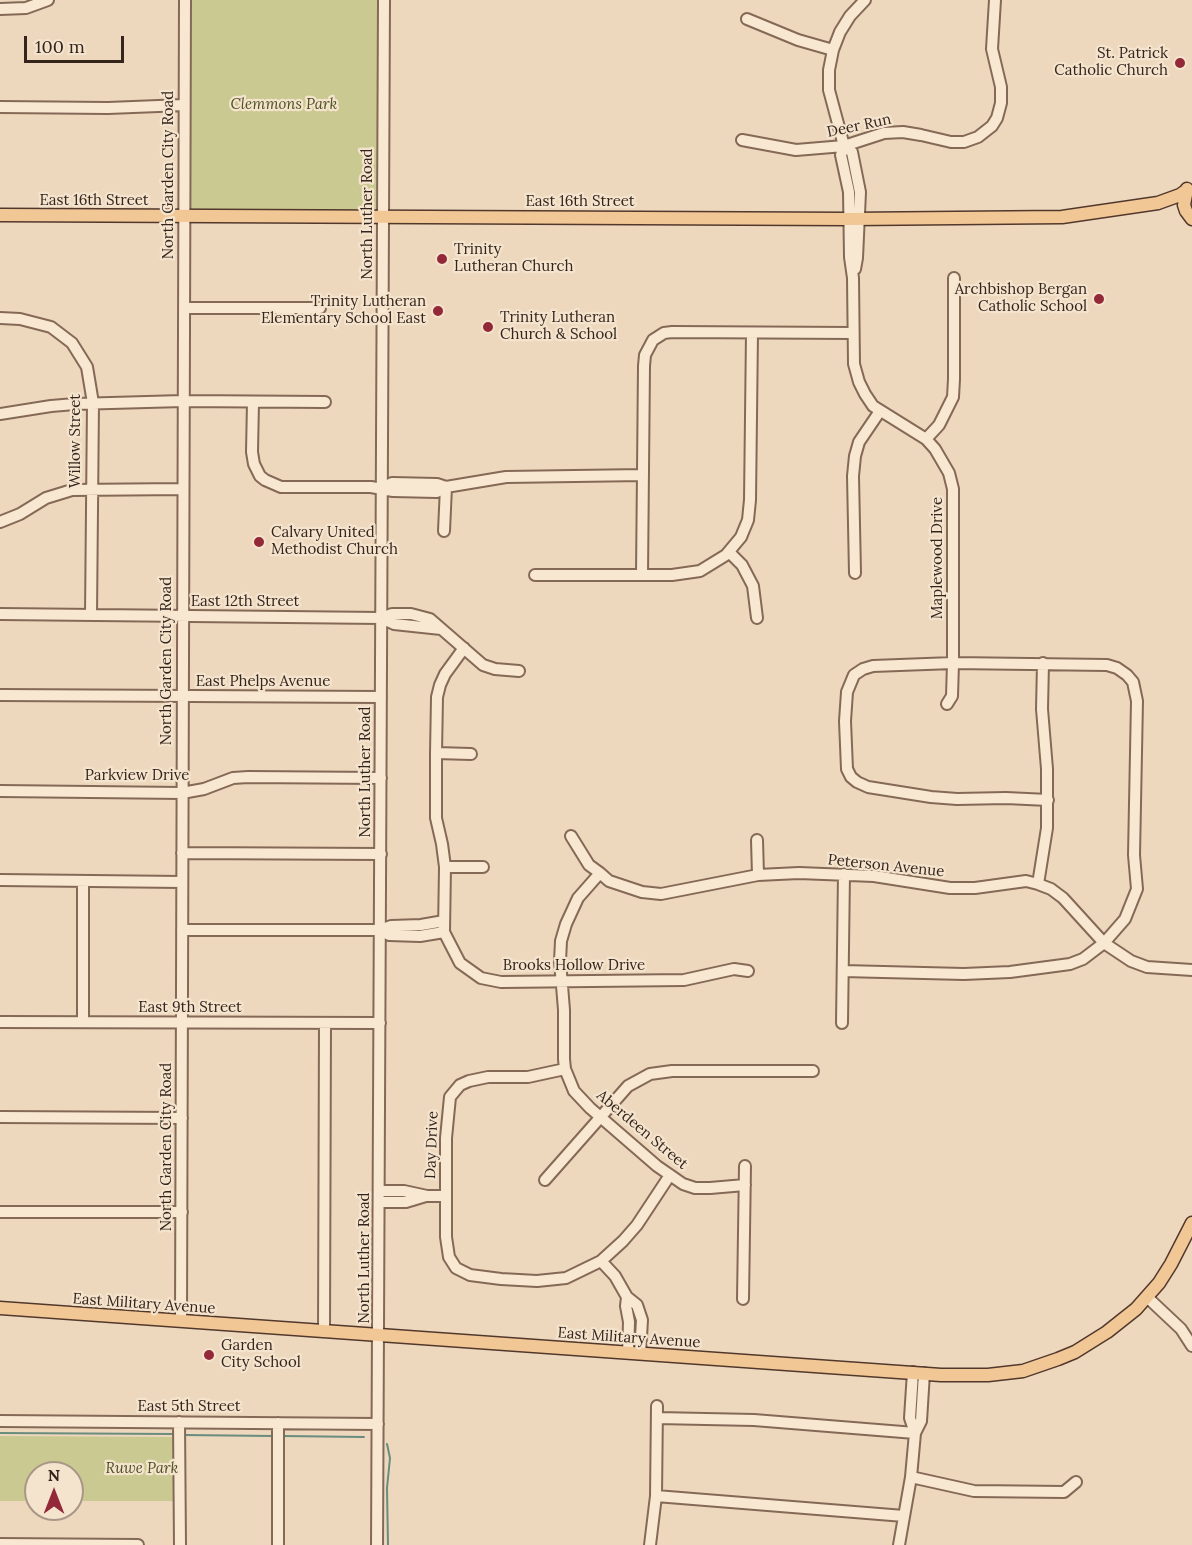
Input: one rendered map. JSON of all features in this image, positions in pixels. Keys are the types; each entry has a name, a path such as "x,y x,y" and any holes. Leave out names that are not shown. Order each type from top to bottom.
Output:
{"main road":[{"name":"East 16th Street","path":"0,215 854,219 1062,217 1158,203 1180,195 1189,187"},
{"path":"1189,187 1184,199 1189,215"},
{"name":"East 16th Street","path":"1158,203 1189,215"},
{"name":"East Military Avenue","path":"0,1308 919,1373 967,1376 1003,1374 1041,1365 1075,1352 1123,1321 1147,1296 1171,1264 1192,1223"}],"street":[{"path":"0,9 26,8 48,0"},
{"name":"North Garden City Road","path":"181,1321 185,0"},
{"name":"North Luther Road","path":"377,1545 380,1335 384,0"},
{"name":"Maplewood Drive","path":"865,0 850,16 840,32 829,70 829,90 844,146 852,152 859,177 860,192 854,219 857,258 853,278 854,364 865,394 880,411 926,439 949,473 953,489 953,663 952,696 947,704"},
{"name":"Deer Run","path":"742,140 796,150 844,146 884,133 903,132 951,142 964,142 985,133 997,118 1001,103 1001,87 992,49 995,0"},
{"path":"747,19 798,40 833,50"},
{"path":"0,107 108,108 184,105"},
{"path":"926,439 939,425 953,397 954,279"},
{"path":"184,308 320,308"},
{"name":"Willow Street","path":"3,318 20,319 51,327 72,343 87,367 93,404 91,615"},
{"path":"642,575 644,366 645,355 657,336 672,332 854,333"},
{"path":"536,575 672,575 700,571 729,552 744,530 750,500 752,333"},
{"path":"0,414 51,406 93,404 183,401 325,402"},
{"path":"253,402 252,452 254,464 260,476 270,483 290,488 382,488 392,483 437,484 446,487 506,477 643,475"},
{"path":"855,573 853,476 855,456 859,442 880,411"},
{"path":"444,531 446,487"},
{"path":"0,522 20,514 46,498 72,490 183,489"},
{"path":"729,552 742,565 753,586 757,618"},
{"name":"East 12th Street","path":"0,614 381,618 394,624 441,629 483,665 495,669 519,671"},
{"path":"182,930 380,930 391,926 444,927 445,867 436,819 437,697 445,674 464,648"},
{"path":"843,971 964,974 1010,972 1070,964 1083,959 1104,943 1125,919 1137,889 1134,855 1137,701 1133,682 1127,675 1107,665 953,663 873,666 862,669 854,675 847,692 844,721 847,769 851,777 868,787 931,797 957,800 1006,798 1048,800"},
{"path":"1038,884 1047,828 1048,800 1042,709 1043,663"},
{"name":"East Phelps Avenue","path":"0,695 381,698"},
{"path":"436,753 471,754"},
{"name":"Parkview Drive","path":"0,791 182,793 204,789 233,778 381,778"},
{"name":"Peterson Avenue","path":"571,836 585,859 609,881 642,892 662,894 758,875 844,874 950,888 975,888 1026,881 1051,889 1063,898 1104,943 1131,962 1147,967 1192,970"},
{"path":"757,840 758,875"},
{"path":"182,853 381,854"},
{"path":"445,867 483,867"},
{"name":"Aberdeen Street","path":"600,873 578,898 561,941 565,1069 574,1091 590,1108 657,1166 683,1184 695,1188 745,1185"},
{"path":"842,1023 844,874"},
{"path":"0,880 182,882"},
{"path":"83,881 83,1022"},
{"name":"Brooks Hollow Drive","path":"444,927 460,963 481,978 501,982 684,980 734,969 748,971"},
{"name":"East 9th Street","path":"0,1022 380,1023"},
{"path":"324,1331 325,1023"},
{"name":"Day Drive","path":"565,1069 528,1077 488,1077 469,1081 460,1086 450,1097 447,1111 446,1247 456,1268 470,1275 501,1279 567,1278 601,1261 624,1241 670,1174"},
{"path":"545,1180 628,1086 651,1074 672,1071 813,1071"},
{"path":"0,1117 182,1118"},
{"path":"743,1299 745,1166"},
{"path":"380,1197 406,1202 427,1196 446,1196"},
{"path":"0,1212 182,1212"},
{"path":"601,1261 615,1276 627,1296 626,1306 634,1353"},
{"path":"1147,1296 1181,1329 1192,1346"},
{"path":"899,1545 911,1478 915,1433 910,1418 919,1373"},
{"path":"650,1545 656,1496 657,1406"},
{"path":"657,1418 754,1420 915,1433"},
{"name":"East 5th Street","path":"0,1421 378,1424"},
{"path":"179,1422 180,1545"},
{"path":"278,1423 278,1545"},
{"path":"911,1478 974,1491 1064,1492 1076,1482"},
{"path":"656,1496 904,1516"},
{"path":"0,1544 138,1545"}],"green space":[{"name":"Clemmons Park","path":"190,0 378,0 377,210 189,210"},
{"name":"Ruwe Park","path":"0,1436 175,1437 174,1501 84,1501 84,1461 24,1461 24,1501 0,1501"}],"waterway":[{"path":"0,1433 174,1434"},
{"path":"184,1435 272,1436"},
{"path":"283,1436 364,1437"},
{"path":"387,1444 390,1458 387,1488 388,1545"}],"place":[{"name":"St. Patrick Catholic Church","path":"1180,63"},
{"name":"Trinity Lutheran Church","path":"442,259"},
{"name":"Archbishop Bergan Catholic School","path":"1099,299"},
{"name":"Trinity Lutheran Elementary School East","path":"438,311"},
{"name":"Trinity Lutheran Church & School","path":"488,327"},
{"name":"Calvary United Methodist Church","path":"259,542"},
{"name":"Garden City School","path":"209,1355"}]}
